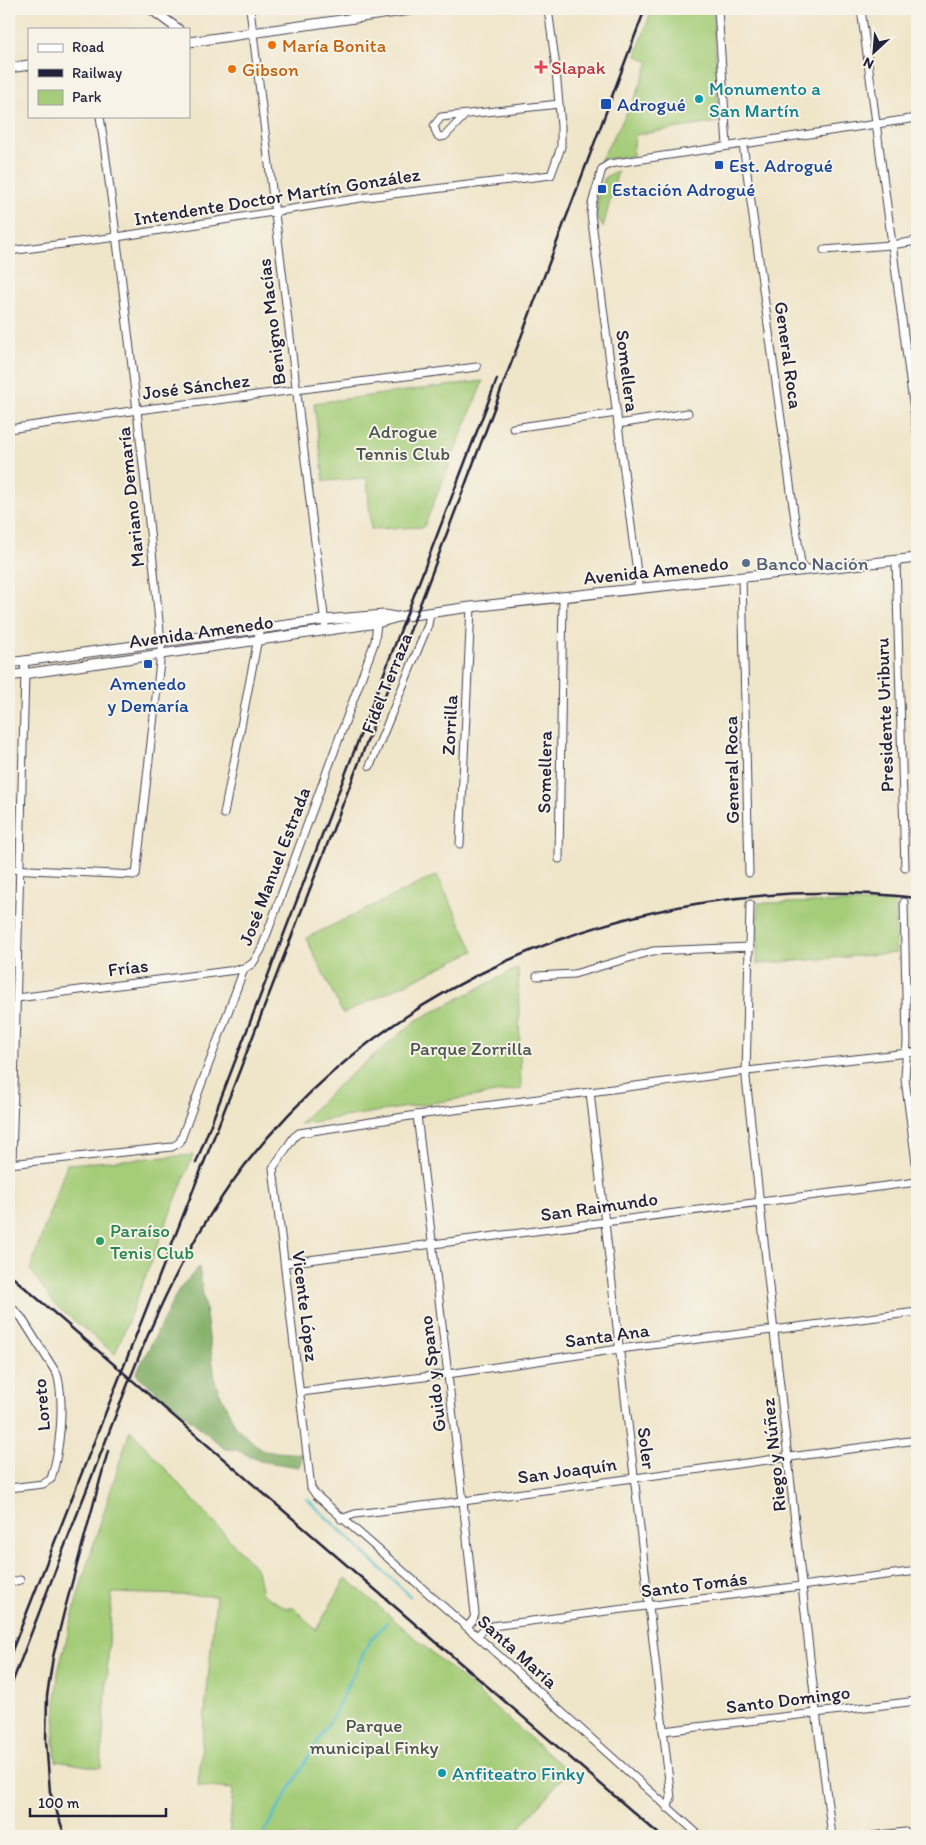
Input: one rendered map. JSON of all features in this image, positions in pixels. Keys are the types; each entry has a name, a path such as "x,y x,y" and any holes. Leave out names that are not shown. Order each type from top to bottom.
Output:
{"street":[{"path":"151,9 177,28"},
{"name":"Benigno Macías","path":"250,9 326,630"},
{"path":"190,40 417,9"},
{"path":"465,115 559,104 548,9"},
{"path":"718,9 727,146 917,118"},
{"path":"861,9 917,434"},
{"path":"9,68 28,65"},
{"name":"Intendente Doctor Martín González","path":"9,251 117,237 367,197 551,175 561,146 559,104"},
{"name":"Mariano Demaría","path":"19,870 136,875 161,653 138,410 100,118"},
{"name":"General Roca","path":"743,144 802,571"},
{"name":"Somellera","path":"639,588 591,214 592,204 602,169 609,164 727,146"},
{"path":"824,250 892,245 917,241"},
{"path":"907,354 917,353"},
{"name":"José Sánchez","path":"9,429 138,410 477,368"},
{"path":"513,428 617,413"},
{"path":"618,424 688,413"},
{"name":"Avenida Amenedo","path":"10,675 377,623 398,617 471,607 917,558"},
{"name":"Presidente Uriburu","path":"896,561 904,868"},
{"name":"General Roca","path":"742,578 749,873"},
{"name":"Somellera","path":"559,859 563,596"},
{"name":"Zorrilla","path":"460,844 471,607"},
{"name":"Fidel Terraza","path":"370,766 428,625 430,613"},
{"name":"Avenida Amenedo","path":"9,663 324,620 384,615 398,617"},
{"name":"José Manuel Estrada","path":"10,1164 172,1147 180,1142 244,970 253,963 261,950 375,640 377,623"},
{"path":"224,814 260,628"},
{"path":"9,652 10,675"},
{"path":"10,1164 24,661"},
{"path":"9,869 19,870"},
{"path":"904,902 907,1041 905,1078 917,1170"},
{"path":"747,1071 750,904"},
{"path":"537,976 574,974 653,951 750,947"},
{"name":"Frías","path":"16,998 244,970"},
{"path":"417,1115 747,1071 917,1052"},
{"name":"Riego y Núñez","path":"747,1071 804,1586 816,1712 832,1836"},
{"name":"Soler","path":"590,1092 671,1798 667,1808"},
{"name":"Vicente López","path":"313,1491 311,1488 273,1168 294,1137 300,1134 417,1115"},
{"name":"Guido y Spano","path":"417,1115 475,1614 467,1627"},
{"name":"San Raimundo","path":"285,1263 917,1182"},
{"name":"Loreto","path":"9,1305 26,1324 54,1368 59,1381 60,1438 51,1479 46,1483 9,1488"},
{"name":"Santa Ana","path":"301,1392 448,1374 619,1349 917,1312"},
{"name":"San Joaquín","path":"341,1519 355,1514 917,1440"},
{"name":"Santa María","path":"313,1491 341,1519 467,1627 700,1836"},
{"name":"Santo Tomás","path":"477,1636 484,1629 492,1626 917,1571"},
{"path":"9,1583 20,1580"},
{"name":"Santo Domingo","path":"663,1731 917,1701"},
{"path":"872,1836 905,1832 917,1836"}],"green space":[{"path":"652,9 713,9 719,122 635,135 633,156 600,161 635,98 649,62 636,55"},
{"path":"618,171 603,227 596,217 598,196 605,177"},
{"name":"Adrogue Tennis Club","path":"483,381 424,527 371,529 367,478 324,481 314,403"},
{"path":"437,875 474,951 343,1014 306,938"},
{"path":"895,902 896,953 757,964 758,903"},
{"name":"Parque Zorrilla","path":"518,968 521,1089 299,1124 337,1086 417,1020"},
{"name":"Paraíso Tenis Club","path":"193,1155 115,1354 55,1305 30,1269 67,1164"},
{"path":"199,1267 216,1385 236,1427 263,1451 303,1454 299,1467 260,1461 237,1450 225,1449 136,1374 179,1289"},
{"name":"Parque municipal Finky","path":"130,1430 257,1570 262,1594 286,1608 294,1608 316,1630 346,1578 568,1771 513,1836 229,1836 233,1789 198,1786 216,1596 112,1593 101,1768 56,1761 54,1738 58,1672 81,1584"}],"waterway":[{"path":"307,1499 410,1596"},
{"path":"262,1836 336,1710 369,1642 387,1622"}],"railway":[{"path":"9,1658 212,1142 416,615 645,9"},
{"path":"196,1163 497,379"},
{"path":"9,1691 134,1369 170,1286 184,1259 199,1233 260,1146 333,1072 417,1010 508,960 605,925 707,902 812,893 917,898"},
{"path":"9,1274 661,1836"},
{"path":"65,1836 50,1792 46,1740 47,1696 53,1657 64,1612 108,1451"}],"place":[{"name":"María Bonita","path":"272,45"},
{"name":"Slapak","path":"541,67"},
{"name":"Gibson","path":"232,69"},
{"name":"Monumento a San Martín","path":"699,99"},
{"name":"Adrogué","path":"606,104"},
{"name":"Est. Adrogué","path":"719,165"},
{"name":"Estación Adrogué","path":"602,189"},
{"name":"Banco Nación","path":"746,563"},
{"name":"Amenedo y Demaría","path":"148,664"},
{"name":"Paraíso Tenis Club","path":"100,1241"},
{"name":"Anfiteatro Finky","path":"442,1773"}]}
